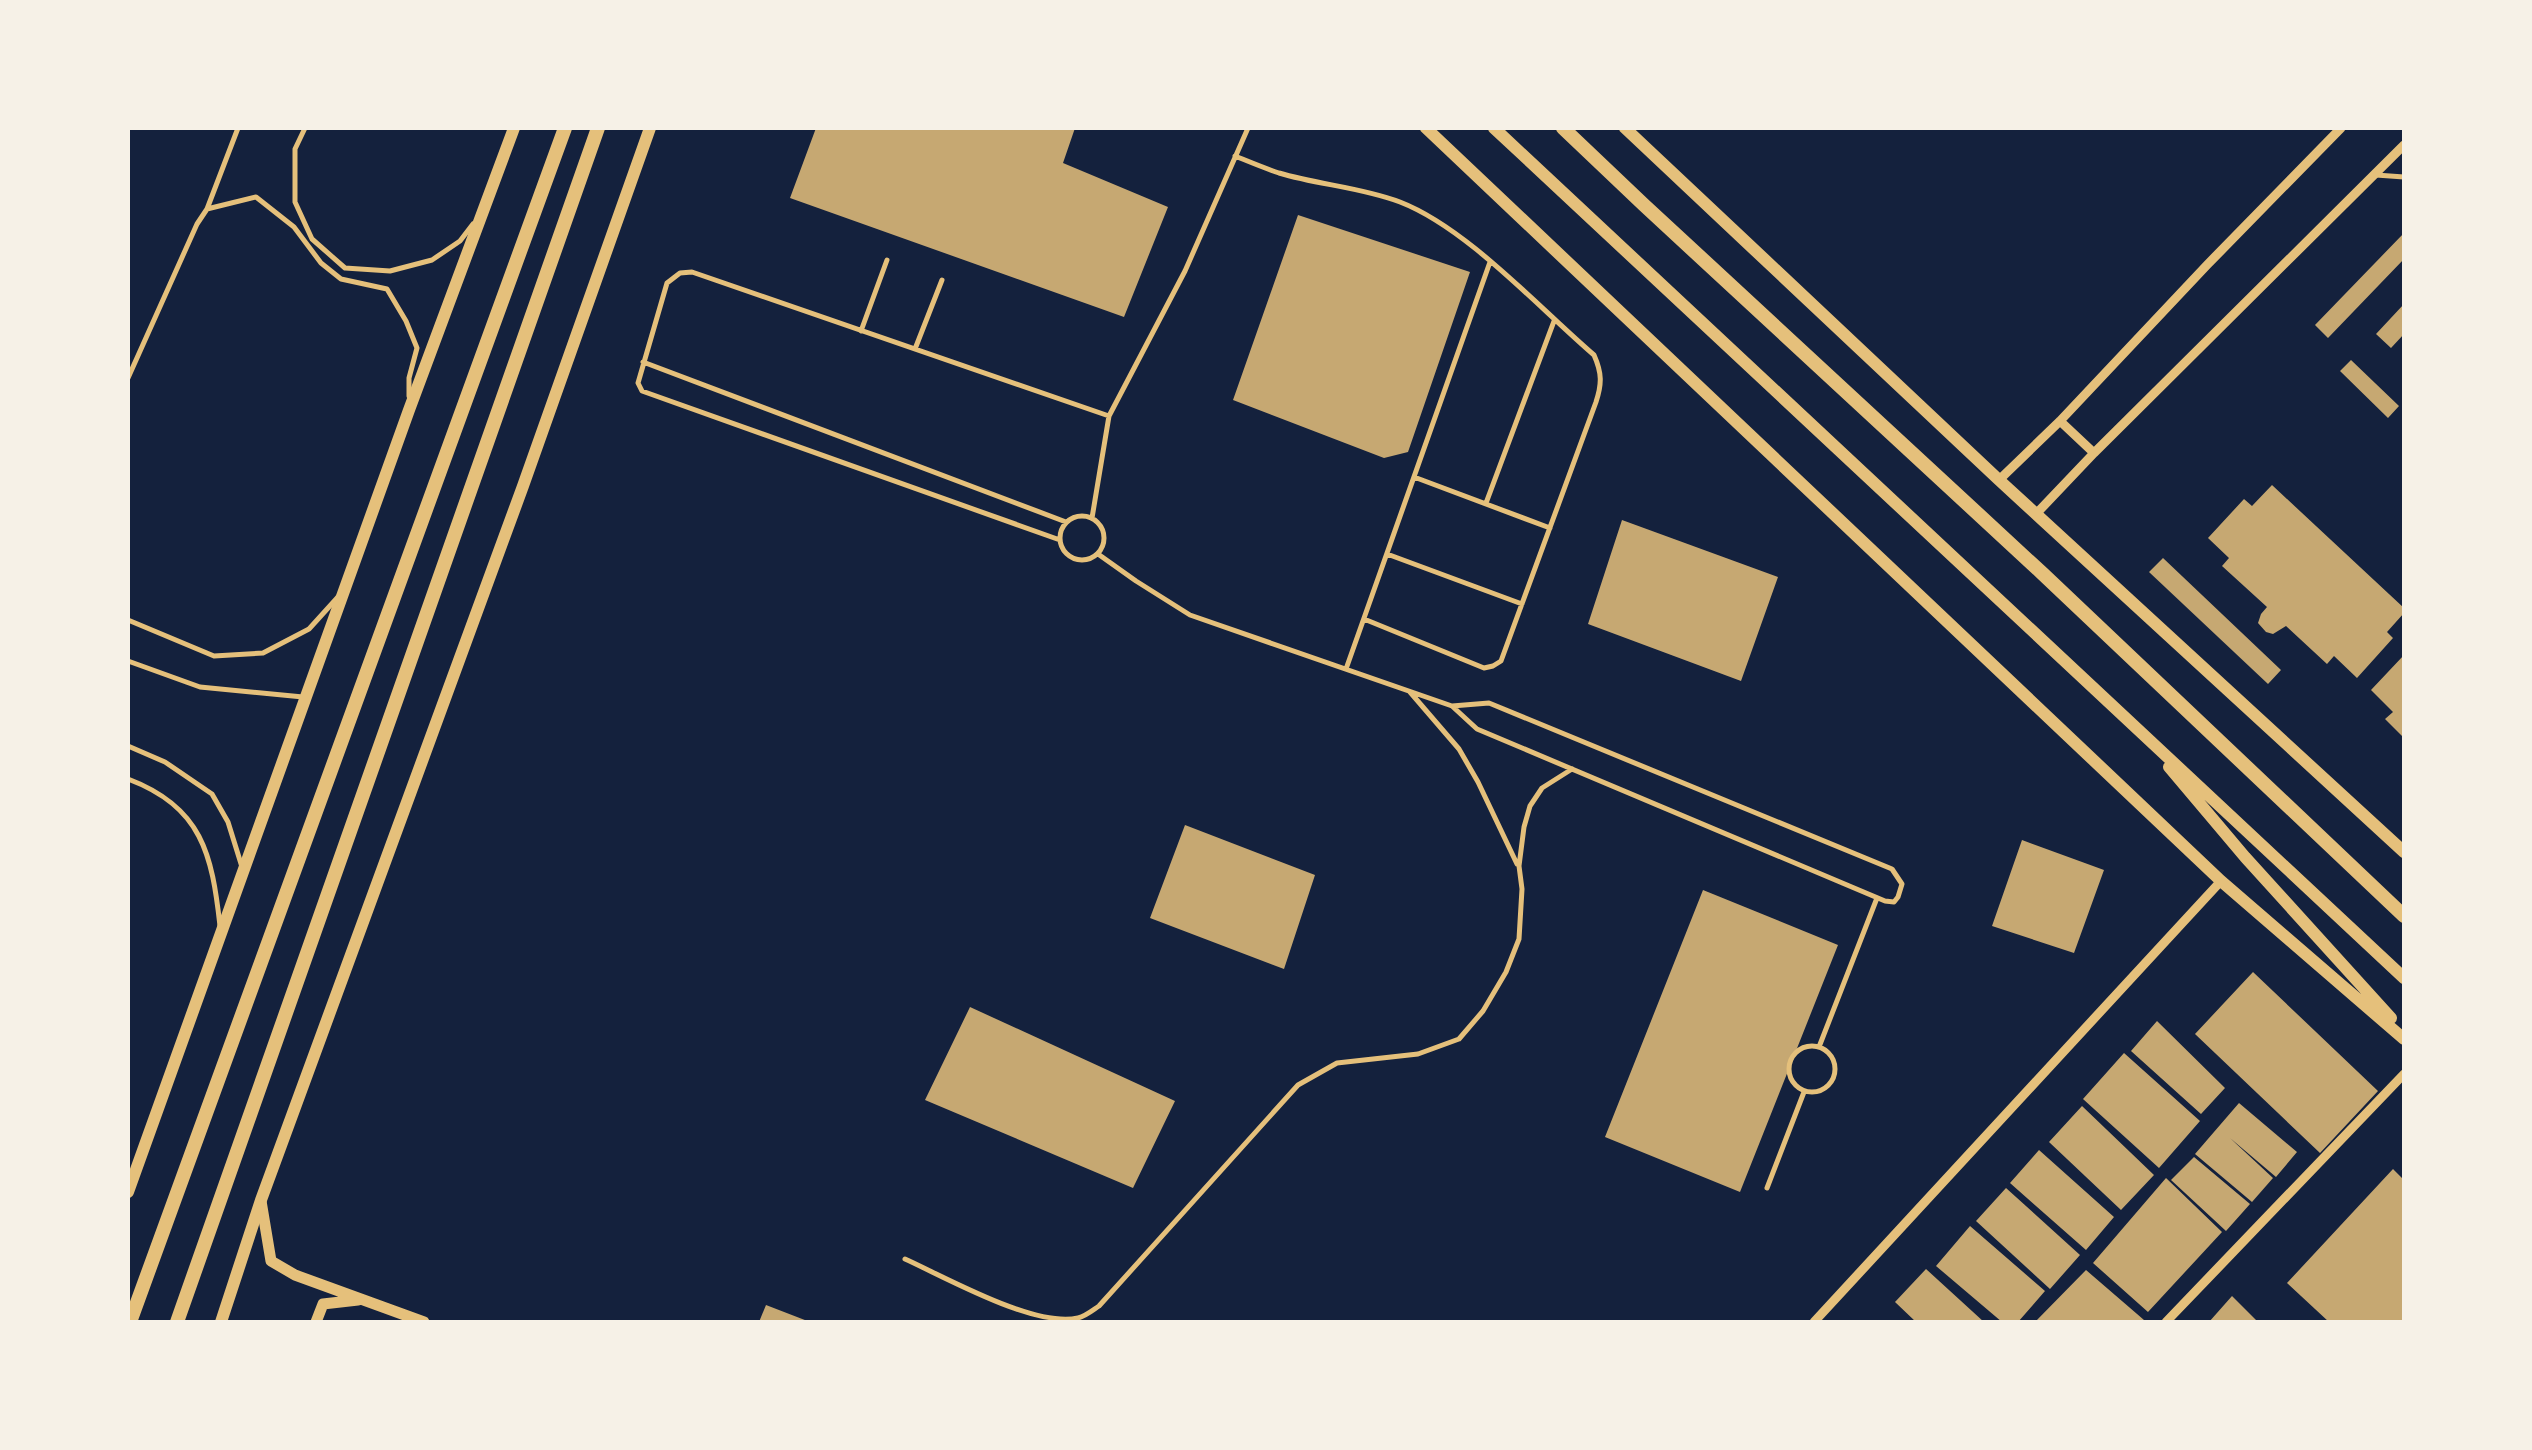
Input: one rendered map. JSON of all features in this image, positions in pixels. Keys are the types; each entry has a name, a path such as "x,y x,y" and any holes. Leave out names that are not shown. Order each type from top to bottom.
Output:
{"main road":[{"path":"128,1192 514,128"},
{"path":"130,1322 565,128"},
{"path":"176,1322 598,128"},
{"path":"221,1322 261,1200 650,128"},
{"path":"1426,128 2222,881 2404,1036"},
{"path":"1494,128 2404,978"},
{"path":"1563,128 2404,916"},
{"path":"1625,128 1999,480 2404,852"},
{"path":"2128,720 2404,1036"}],"street":[{"path":"1999,480 2341,128"},
{"path":"2036,514 2404,145"},
{"path":"2060,421 2094,453"},
{"path":"1814,1322 2222,881"},
{"path":"2166,1322 2404,1074"},
{"path":"261,1200 271,1261 295,1275 424,1322"},
{"path":"316,1322 324,1304 363,1299"}],"lane":[{"path":"128,378 207,208 238,128"},
{"path":"305,128 296,149 295,202 312,239 345,268 390,272 432,260 460,241 484,210"},
{"path":"1092,518 1108,416 1185,271 1248,128"},
{"path":"1236,156 1280,173 1403,203 1443,224 1594,355 1600,370 1602,386 1501,661 1484,668 1364,619"},
{"path":"2376,174 2404,177"},
{"path":"207,208 256,196 294,227 321,264 341,279 387,289 417,348 409,378 409,410"},
{"path":"861,331 887,260"},
{"path":"1346,669 1490,262"},
{"path":"1060,540 642,392 638,383 667,284 680,272 692,272 1108,416"},
{"path":"915,349 942,280"},
{"path":"1486,503 1554,321"},
{"path":"643,362 1066,522"},
{"path":"1414,476 1550,528"},
{"path":"1078,515 1092,518 1102,528 1104,542 1098,554 1085,561 1071,559 1061,548 1059,534 1066,522 1078,515"},
{"path":"1098,554 1190,614 1452,706 1477,729 1877,898 1894,902 1898,897 1902,884 1892,868 1489,703 1452,706"},
{"path":"1386,554 1522,604"},
{"path":"128,620 214,656 263,652 309,629 343,592"},
{"path":"128,661 200,686 306,697"},
{"path":"1410,691 1459,749 1519,866"},
{"path":"128,746 165,762 212,794 228,822 243,872"},
{"path":"905,1259 1033,1316 1057,1320 1082,1317 1099,1306 1298,1085 1337,1063 1418,1054 1459,1039 1483,1011 1506,972 1519,939 1519,866 1530,806 1542,788 1572,769"},
{"path":"128,779 153,789 187,816 205,848 215,883 221,934"},
{"path":"1819,1047 1877,898"},
{"path":"1819,1047 1826,1049 1834,1060 1836,1074 1830,1086 1818,1093 1804,1092 1793,1084 1788,1072 1790,1058 1800,1048 1819,1047"},
{"path":"1767,1188 1804,1092"}],"building":[{"path":"816,128 1075,128 1063,163 1168,207 1124,317 790,198"},
{"path":"1298,215 1470,272 1408,452 1384,458 1233,400"},
{"path":"2404,233 2404,259 2328,338 2315,325"},
{"path":"2404,304 2404,334 2391,348 2376,334"},
{"path":"2351,360 2399,406 2388,418 2340,371"},
{"path":"2272,485 2404,608 2387,632 2393,638 2357,678 2334,656 2327,664 2286,626 2273,634 2266,632 2258,623 2267,607 2222,566 2229,558 2208,538 2244,499 2252,506"},
{"path":"1622,520 1778,577 1741,681 1588,624"},
{"path":"2163,558 2281,670 2268,684 2149,572"},
{"path":"2404,655 2404,738 2385,719 2393,712 2371,690"},
{"path":"1185,825 1315,875 1284,969 1150,918"},
{"path":"2022,840 2104,870 2074,953 1992,926"},
{"path":"1703,890 1838,945 1740,1192 1605,1137"},
{"path":"2253,972 2378,1091 2320,1153 2195,1034"},
{"path":"970,1007 1175,1101 1133,1188 925,1100"},
{"path":"2157,1021 2225,1088 2201,1114 2131,1051"},
{"path":"2124,1053 2200,1121 2159,1168 2083,1099"},
{"path":"2239,1103 2297,1152 2276,1177 2230,1138 2273,1178 2252,1202 2195,1154"},
{"path":"2082,1106 2154,1175 2121,1210 2049,1142"},
{"path":"2039,1150 2114,1217 2086,1250 2010,1183"},
{"path":"2194,1157 2250,1204 2226,1231 2171,1180"},
{"path":"2393,1169 2404,1180 2404,1322 2329,1322 2287,1283"},
{"path":"2166,1178 2222,1232 2148,1312 2093,1263"},
{"path":"2006,1188 2080,1255 2050,1289 1976,1221"},
{"path":"1970,1226 2045,1291 2018,1322 2002,1322 1936,1266"},
{"path":"1926,1269 1984,1322 1916,1322 1895,1302"},
{"path":"2086,1270 2144,1320 2035,1322"},
{"path":"2232,1296 2258,1322 2209,1322"},
{"path":"766,1305 810,1322 759,1322"}]}
